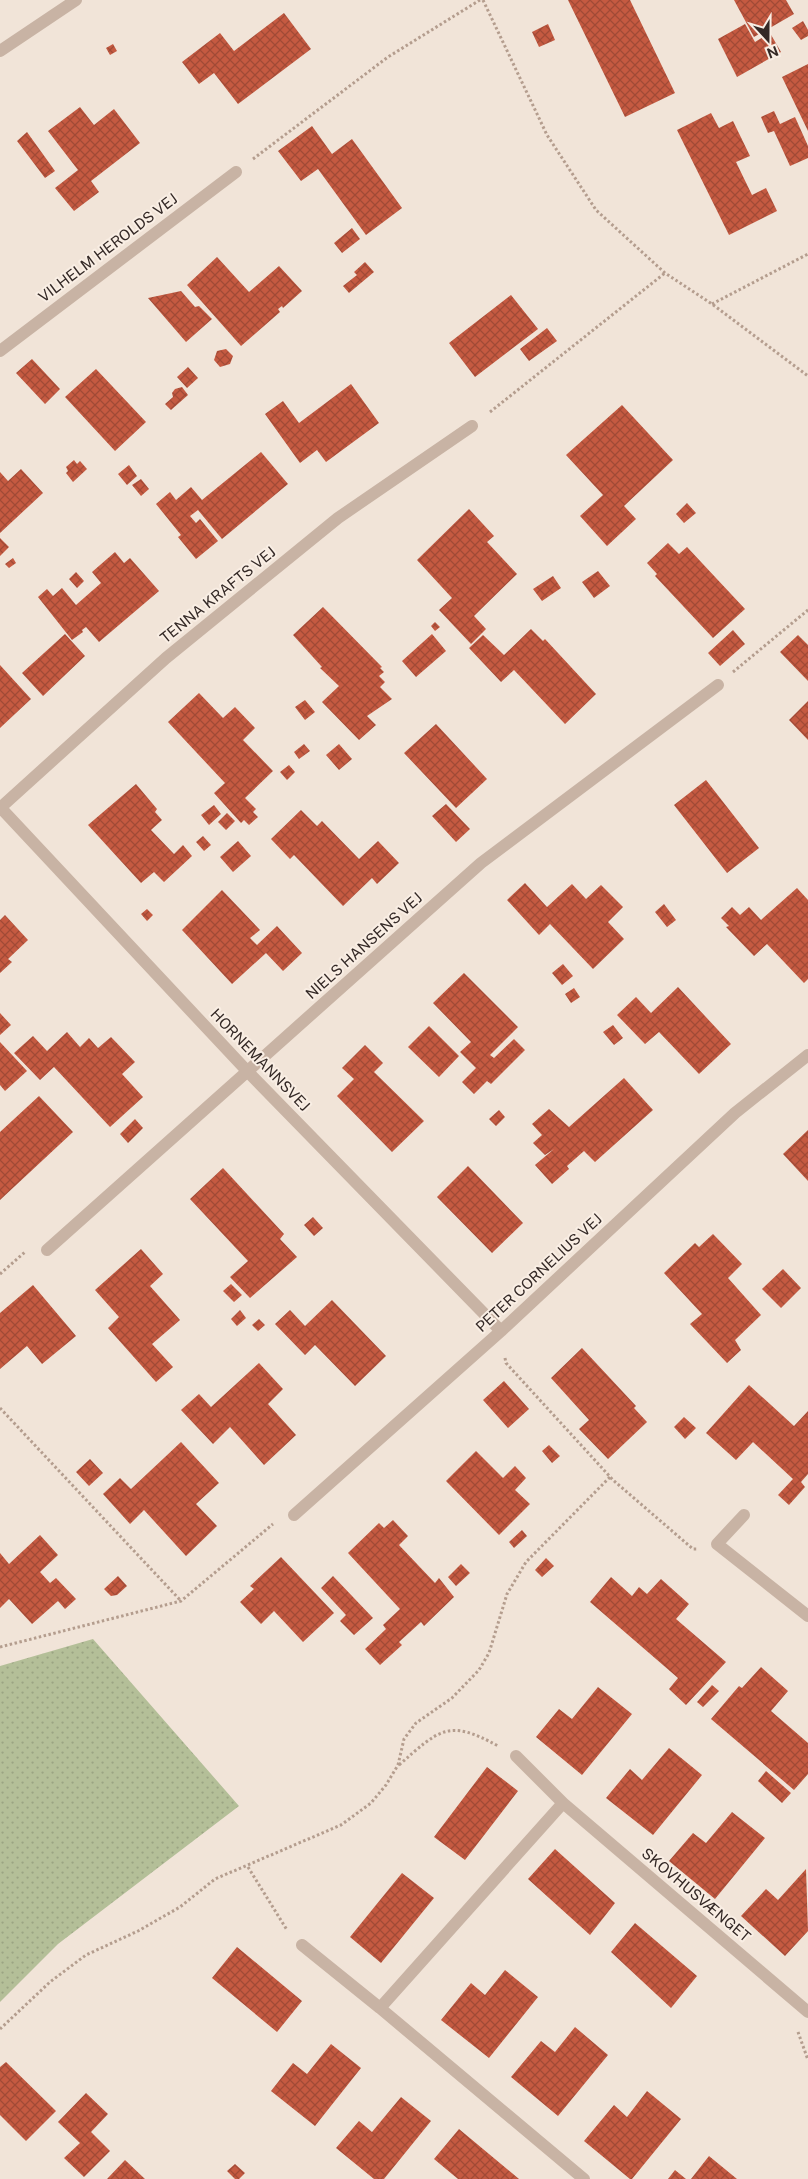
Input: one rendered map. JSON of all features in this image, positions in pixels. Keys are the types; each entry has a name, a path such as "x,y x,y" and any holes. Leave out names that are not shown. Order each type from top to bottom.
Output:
{"street":[{"path":"0,51 76,0"},
{"name":"VILHELM HEROLDS VEJ","path":"0,351 236,172"},
{"name":"TENNA KRAFTS VEJ","path":"0,807 166,658 338,518 472,426"},
{"name":"NIELS HANSENS VEJ","path":"47,1250 481,864 718,685"},
{"name":"HORNEMANNSVEJ","path":"0,807 248,1072 501,1331"},
{"name":"PETER CORNELIUS VEJ","path":"294,1515 501,1331 736,1113 808,1055"},
{"path":"744,1515 717,1544 808,1616"},
{"name":"SKOVHUSVÆNGET","path":"516,1756 563,1803 808,2012"},
{"path":"380,2008 563,1803"},
{"path":"302,1945 584,2179"}],"path":[{"path":"236,172 388,57 481,0 547,135 596,210 665,273 712,304 808,376"},
{"path":"712,304 808,254"},
{"path":"472,426 665,273"},
{"path":"718,685 808,610"},
{"path":"0,1274 30,1248 47,1250"},
{"path":"501,1331 506,1363 610,1477 693,1550 717,1544"},
{"path":"0,1408 180,1601"},
{"path":"0,2029 50,1982 86,1955 138,1931 180,1907 215,1880 341,1825 371,1802 386,1785 398,1765 404,1739 416,1723 452,1698 479,1670 489,1653 507,1594 526,1562 610,1477"},
{"path":"0,1647 180,1601 280,1518 294,1515"},
{"path":"398,1765 444,1731 459,1729 478,1735 516,1756"},
{"path":"248,1867 289,1934 302,1945"}],"green space":[{"path":"93,1639 239,1806 58,1944 0,2002 0,1666"}],"building":[{"path":"568,0 630,0 675,93 625,117"},
{"path":"734,0 786,0 794,14 754,37"},
{"path":"284,13 311,49 238,104 214,73 199,84 182,62 220,33 234,51"},
{"path":"803,21 808,30 808,36 801,40 792,28"},
{"path":"548,24 555,40 539,47 532,32"},
{"path":"745,24 755,42 770,33 781,52 737,77 718,39"},
{"path":"113,44 117,51 110,55 106,48"},
{"path":"808,64 808,131 782,77"},
{"path":"80,107 94,125 114,109 140,143 91,181 99,192 74,211 55,188 78,170 48,131"},
{"path":"774,111 780,124 795,117 808,146 808,158 790,166 774,131 768,133 761,117"},
{"path":"711,113 719,128 733,121 750,156 736,162 752,195 766,188 777,211 729,235 677,130"},
{"path":"312,126 332,154 352,139 402,208 366,235 318,169 301,181 278,151"},
{"path":"27,132 55,171 45,178 17,141"},
{"path":"352,228 360,239 342,253 334,243"},
{"path":"217,257 249,292 279,266 302,291 283,308 282,306 278,309 280,312 241,346 187,285"},
{"path":"365,262 374,272 349,293 343,286 357,275 354,272"},
{"path":"181,291 195,307 199,306 212,319 186,342 148,298"},
{"path":"511,295 538,329 475,377 449,343"},
{"path":"547,328 557,341 529,361 520,349"},
{"path":"226,349 233,356 230,364 220,367 214,360 217,351"},
{"path":"32,359 60,389 45,404 16,373"},
{"path":"188,367 198,378 187,388 177,377"},
{"path":"96,369 146,422 115,451 65,397"},
{"path":"351,384 379,423 326,462 317,450 300,463 265,414 283,401 299,423"},
{"path":"182,387 188,395 171,410 165,404 173,397 172,393 175,389"},
{"path":"622,405 673,460 624,506 636,519 607,546 580,516 603,495 566,455"},
{"path":"261,452 288,484 222,539 198,510 190,516 196,523 200,519 218,541 196,559 178,537 181,535 156,504 170,492 176,500 191,487 202,500"},
{"path":"74,460 77,464 80,461 87,469 73,482 66,473 68,471 66,467"},
{"path":"129,465 137,476 127,485 118,474"},
{"path":"21,469 43,493 0,533 0,472 8,481"},
{"path":"141,479 149,489 141,496 132,485"},
{"path":"687,503 696,513 684,523 676,514"},
{"path":"469,509 494,536 487,542 517,574 474,616 486,629 471,644 439,610 452,598 417,560"},
{"path":"0,538 9,547 0,556"},
{"path":"668,543 679,554 687,547 745,609 713,638 655,576 657,574 647,563"},
{"path":"115,552 124,563 130,558 159,591 99,642 86,627 82,630 83,632 72,640 38,597 47,589 53,596 62,588 76,605 101,583 92,572"},
{"path":"13,558 16,563 9,568 5,564"},
{"path":"598,571 610,586 594,598 582,582"},
{"path":"76,572 84,581 77,588 69,579"},
{"path":"553,576 561,588 542,601 533,589"},
{"path":"323,607 382,667 380,668 384,672 379,676 385,682 380,687 392,699 367,716 376,725 359,740 322,702 339,686 320,668 322,667 293,635"},
{"path":"435,622 440,627 435,631 431,626"},
{"path":"531,629 543,641 545,639 596,694 565,724 514,670 501,682 469,648 483,635 504,655"},
{"path":"733,630 745,644 720,666 708,653"},
{"path":"65,634 85,656 43,696 22,673"},
{"path":"432,634 446,651 416,677 402,661"},
{"path":"798,635 808,645 808,681 780,652"},
{"path":"0,665 31,699 0,728"},
{"path":"199,693 223,718 235,707 255,728 243,740 273,771 245,798 256,809 253,812 258,817 249,825 244,820 241,823 214,793 225,783 168,722"},
{"path":"305,700 315,712 305,720 295,707"},
{"path":"808,701 808,740 789,720"},
{"path":"436,724 487,779 456,808 404,753"},
{"path":"304,744 310,751 299,759 294,752"},
{"path":"339,744 352,759 339,770 326,755"},
{"path":"289,765 295,772 287,780 280,772"},
{"path":"706,780 759,848 727,873 674,805"},
{"path":"136,784 157,809 155,812 162,820 151,830 174,854 183,845 192,856 164,882 154,872 141,883 88,825"},
{"path":"446,804 470,829 456,842 432,816"},
{"path":"214,805 221,814 209,825 201,815"},
{"path":"301,810 317,826 322,821 359,859 378,841 399,863 377,884 372,878 343,906 294,855 290,859 271,839"},
{"path":"227,813 235,821 226,830 218,822"},
{"path":"203,836 211,845 204,851 196,842"},
{"path":"238,841 251,856 233,872 220,857"},
{"path":"525,883 547,907 572,884 586,899 601,885 623,907 608,922 624,939 593,969 550,924 539,935 507,900"},
{"path":"797,888 808,900 808,979 804,983 767,944 754,956 726,927 729,926 721,918 732,907 740,915 749,907 761,920"},
{"path":"222,890 260,930 250,938 257,945 277,926 302,953 283,971 266,953 232,984 182,930"},
{"path":"664,904 676,920 667,927 655,912"},
{"path":"147,909 153,915 147,921 141,914"},
{"path":"5,915 28,940 8,959 12,962 0,973 0,920"},
{"path":"563,964 573,976 562,985 552,973"},
{"path":"464,973 518,1027 490,1055 494,1058 514,1039 525,1050 491,1084 487,1081 474,1094 462,1082 476,1068 460,1052 471,1042 433,1003"},
{"path":"678,987 731,1044 699,1074 659,1032 645,1044 617,1015 636,997 651,1013"},
{"path":"574,988 580,997 571,1003 565,994"},
{"path":"0,1013 11,1025 0,1035"},
{"path":"613,1025 623,1038 614,1045 603,1032"},
{"path":"429,1026 459,1056 439,1077 408,1047"},
{"path":"67,1032 80,1047 89,1038 98,1048 111,1037 135,1062 122,1074 143,1097 110,1127 54,1067 40,1080 14,1053 33,1036 47,1051"},
{"path":"0,1042 27,1071 5,1091 0,1085"},
{"path":"365,1045 383,1063 374,1072 424,1121 392,1152 337,1096 354,1079 342,1068"},
{"path":"624,1078 653,1110 595,1162 584,1151 567,1166 569,1169 552,1184 535,1165 554,1149 545,1155 533,1143 542,1135 532,1124 549,1109 569,1127"},
{"path":"39,1096 73,1132 0,1200 0,1132"},
{"path":"499,1110 505,1117 496,1126 489,1119"},
{"path":"135,1119 143,1128 128,1143 120,1134"},
{"path":"808,1130 808,1181 783,1154"},
{"path":"468,1166 523,1223 492,1253 437,1197"},
{"path":"223,1168 284,1234 280,1239 297,1257 250,1298 230,1277 248,1261 190,1199"},
{"path":"313,1217 323,1228 314,1236 304,1225"},
{"path":"713,1234 742,1264 728,1278 761,1315 735,1340 741,1350 727,1363 690,1324 702,1314 664,1273 695,1243 699,1247"},
{"path":"141,1249 163,1274 150,1286 180,1320 152,1344 173,1367 156,1382 108,1328 119,1317 95,1290"},
{"path":"783,1269 801,1288 781,1308 762,1289"},
{"path":"231,1284 242,1295 234,1302 223,1291"},
{"path":"33,1285 76,1336 42,1364 27,1346 0,1369 0,1313"},
{"path":"332,1300 386,1356 355,1386 315,1345 305,1355 275,1324 290,1310 305,1326"},
{"path":"240,1310 246,1318 237,1326 231,1319"},
{"path":"259,1319 265,1325 258,1331 252,1325"},
{"path":"582,1348 636,1406 634,1408 647,1422 608,1459 579,1429 589,1420 551,1378"},
{"path":"259,1363 283,1389 268,1404 296,1435 264,1465 230,1427 213,1444 181,1410 199,1394 211,1407"},
{"path":"504,1381 529,1409 508,1428 483,1400"},
{"path":"749,1385 794,1426 808,1411 808,1474 801,1482 805,1487 789,1505 778,1495 793,1479 753,1442 736,1460 706,1433"},
{"path":"684,1417 696,1428 685,1439 674,1427"},
{"path":"181,1442 219,1483 196,1504 217,1526 186,1556 144,1510 130,1524 103,1494 120,1478 131,1489"},
{"path":"549,1445 560,1456 552,1463 542,1451"},
{"path":"476,1451 503,1478 515,1466 526,1478 515,1490 530,1504 499,1535 446,1481"},
{"path":"90,1459 103,1473 89,1486 76,1472"},
{"path":"393,1520 408,1536 399,1545 435,1583 439,1578 454,1597 424,1626 421,1622 399,1642 402,1645 380,1665 365,1649 386,1629 383,1625 400,1609 348,1553 379,1523 384,1528"},
{"path":"522,1530 527,1536 514,1548 509,1542"},
{"path":"40,1535 58,1555 40,1572 50,1583 56,1578 76,1599 65,1609 58,1601 32,1624 9,1599 0,1608 0,1553 9,1564"},
{"path":"281,1557 334,1613 303,1642 274,1611 261,1624 240,1602 254,1589 250,1586"},
{"path":"546,1558 554,1566 542,1577 535,1570"},
{"path":"461,1564 470,1573 456,1586 448,1577"},
{"path":"118,1576 127,1586 117,1595 111,1596 104,1589"},
{"path":"333,1576 373,1618 354,1635 340,1621 346,1615 321,1588"},
{"path":"611,1577 632,1596 639,1587 647,1594 661,1579 689,1604 676,1619 726,1662 686,1705 669,1689 678,1678 590,1602"},
{"path":"761,1667 788,1691 771,1711 808,1743 808,1774 794,1790 711,1719 739,1686 742,1688"},
{"path":"712,1685 719,1691 703,1707 697,1702"},
{"path":"598,1687 632,1714 582,1775 536,1737 559,1709 572,1719"},
{"path":"669,1748 702,1775 653,1835 606,1798 630,1769 642,1780"},
{"path":"487,1767 518,1791 465,1860 434,1837"},
{"path":"766,1771 791,1793 782,1803 758,1781"},
{"path":"732,1812 765,1838 715,1899 669,1861 693,1833 706,1843"},
{"path":"555,1849 615,1903 590,1935 528,1879"},
{"path":"806,1869 808,1931 785,1956 741,1916 766,1889 778,1900"},
{"path":"402,1873 434,1898 381,1963 350,1937"},
{"path":"635,1923 697,1976 671,2008 611,1952"},
{"path":"237,1947 302,2001 277,2032 212,1978"},
{"path":"505,1970 538,1997 489,2058 441,2020 471,1983 485,1995"},
{"path":"575,2027 608,2055 558,2116 511,2077 541,2041 555,2052"},
{"path":"331,2044 361,2068 315,2126 271,2091 293,2063 307,2074"},
{"path":"6,2062 56,2111 26,2141 0,2115 0,2067"},
{"path":"647,2091 681,2119 632,2179 630,2179 584,2141 614,2105 627,2117"},
{"path":"86,2093 108,2114 91,2132 110,2151 84,2177 64,2158 80,2143 58,2122"},
{"path":"401,2097 431,2121 384,2179 374,2179 336,2148 359,2121 372,2132"},
{"path":"459,2129 519,2179 458,2179 434,2159"},
{"path":"709,2156 737,2179 691,2179"},
{"path":"125,2160 145,2179 107,2179"},
{"path":"235,2164 245,2173 239,2179 235,2179 227,2171"},
{"path":"675,2170 686,2179 668,2179"}]}
